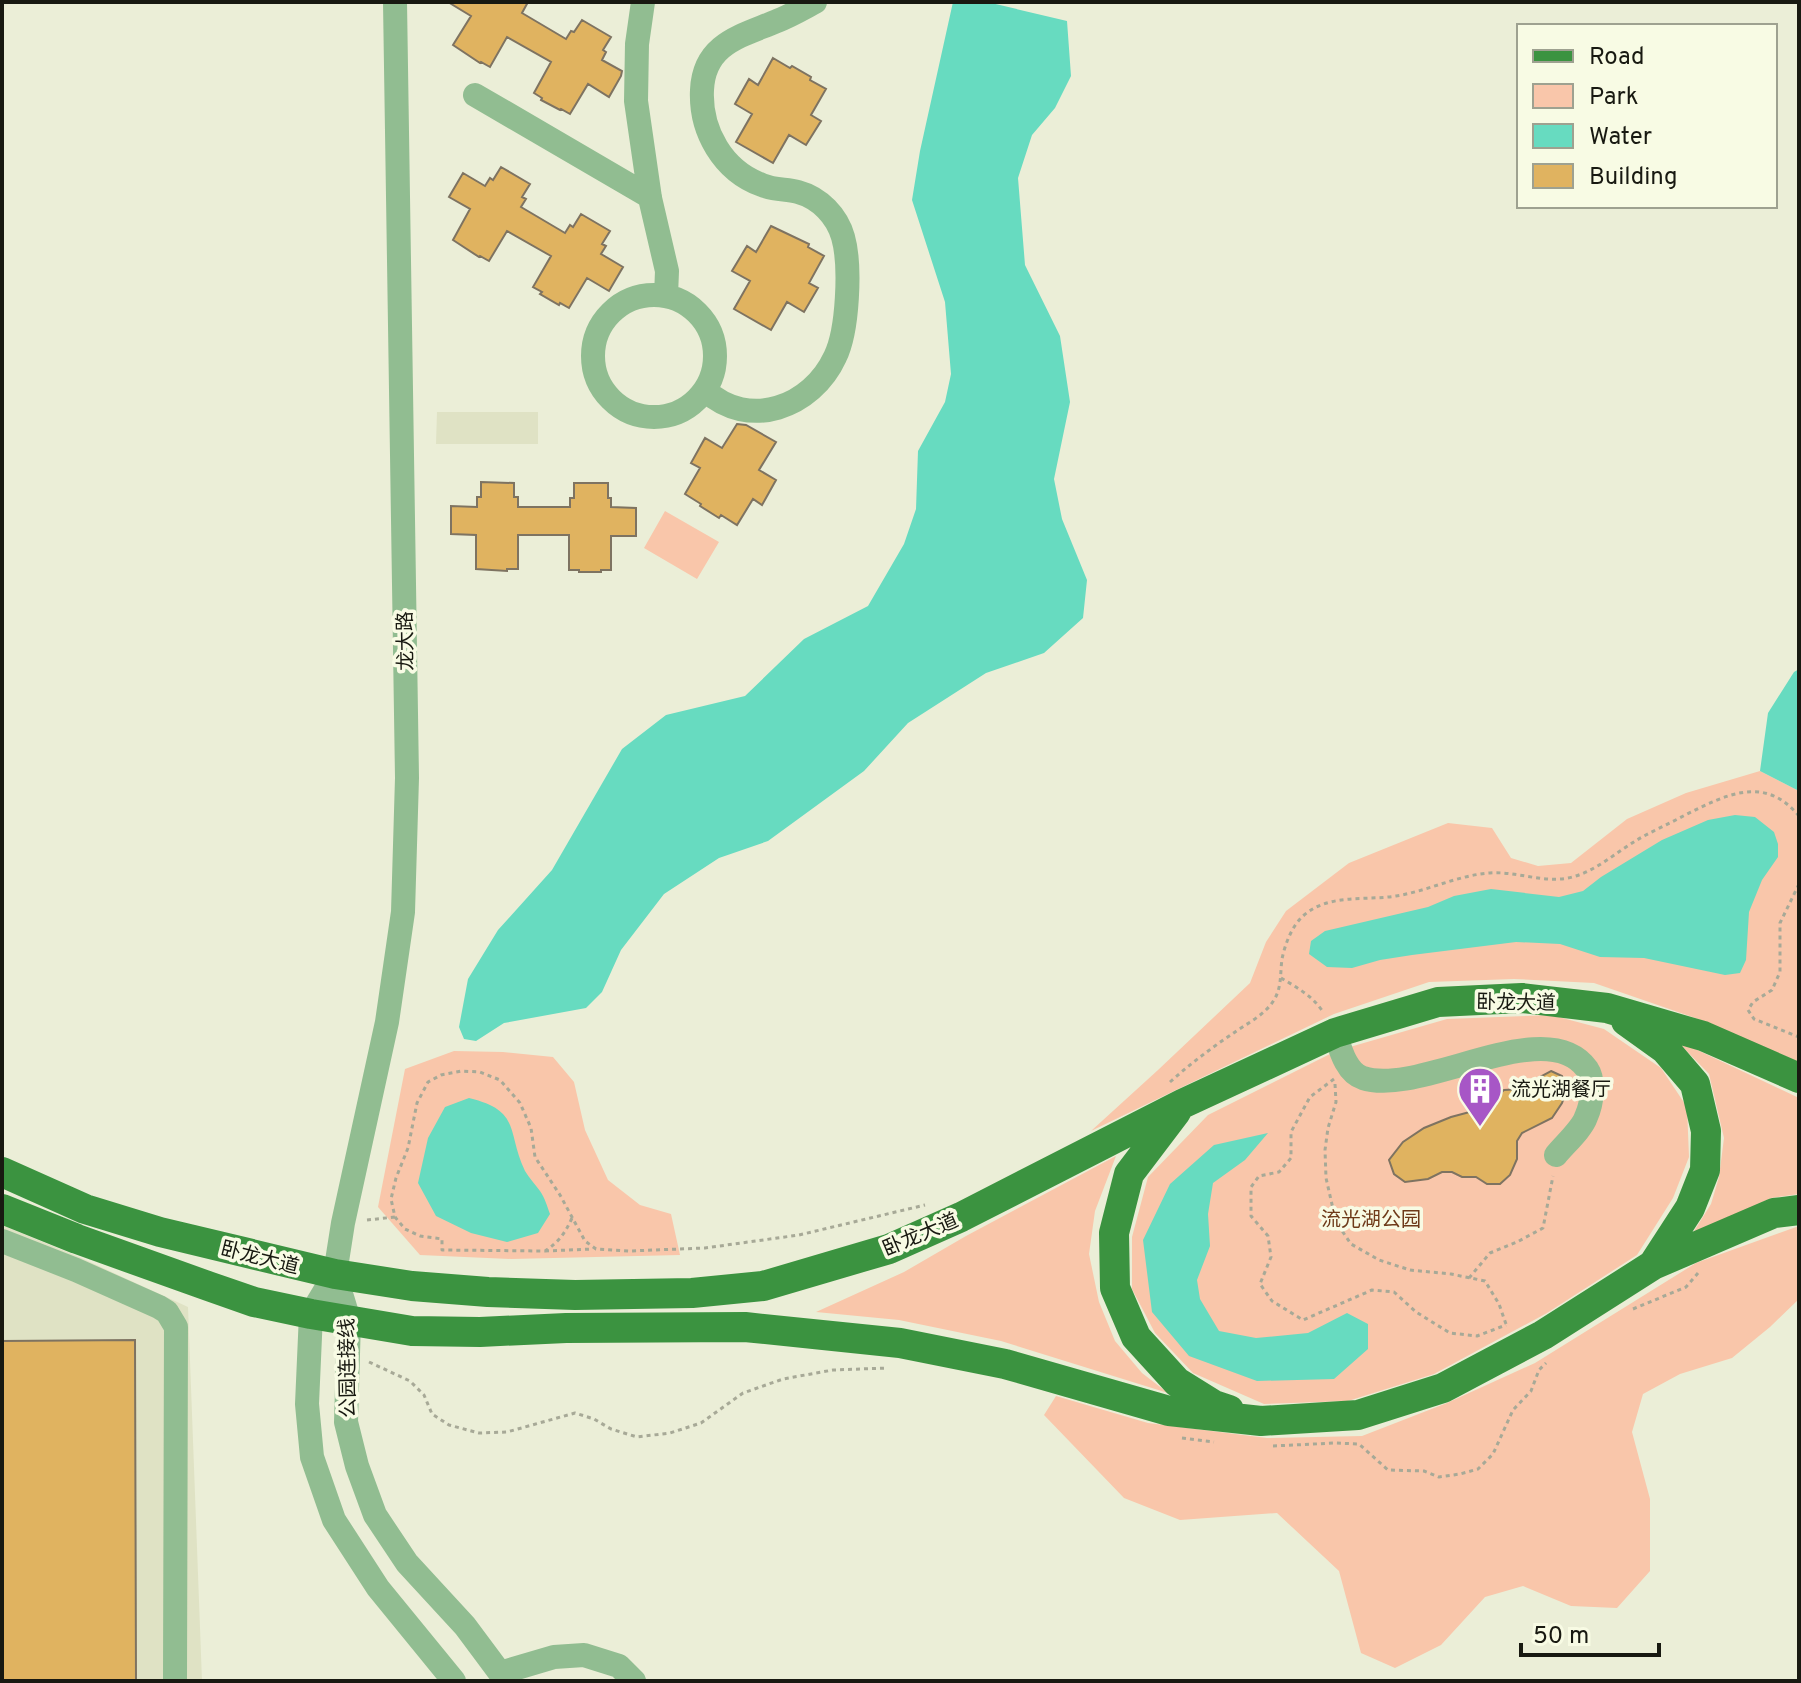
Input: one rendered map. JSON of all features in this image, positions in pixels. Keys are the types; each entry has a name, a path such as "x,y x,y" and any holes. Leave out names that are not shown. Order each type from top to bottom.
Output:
{"main road":[{"name":"卧龙大道","path":"2,1172 85,1209 160,1232 335,1274 412,1286 488,1292 560,1295 692,1293 763,1286 889,1249 961,1217 1174,1096 1335,1033 1438,1002 1522,998 1607,1008 1703,1036 1799,1078"},
{"path":"1607,1008 1665,1049 1695,1084 1706,1131 1705,1170 1690,1208 1653,1265"},
{"path":"1174,1096 1129,1174 1114,1233 1115,1288 1136,1337 1177,1382 1214,1405 1261,1421"},
{"name":"卧龙大道","path":"2,1209 147,1266 254,1302 311,1314 412,1331 745,1327 884,1341 1005,1364 1169,1411 1261,1421 1358,1415 1443,1388 1543,1335 1653,1265 1774,1213 1799,1210"}],"street":[{"name":"龙大路","path":"335,1274 343,1223 387,1022 403,912 407,778 395,2"},
{"path":"643,2 637,44 636,101 650,197 667,271 666,296"},
{"path":"705,390 716,400 738,409 762,412 776,409 805,395 817,383 840,345 845,321 846,258 845,244 837,222 819,202 808,196 765,187 731,166 713,143 702,96 702,85 710,63 732,39 815,2"},
{"path":"475,95 650,197"},
{"path":"666,296 686,303 711,331 716,356 714,369 705,390 695,402 673,415 647,417 623,409 604,392 592,356 594,343 613,310 636,298 666,296"},
{"path":"1335,1033 1341,1072 1383,1081 1531,1049 1563,1051 1580,1060 1591,1076 1591,1097 1586,1118 1556,1155"},
{"path":"2,1241 159,1307 167,1312 176,1327 175,1681"},
{"name":"公园连接线","path":"335,1274 311,1314 307,1404 312,1457 334,1520 378,1588 454,1681"},
{"name":"公园连接线","path":"335,1274 349,1320 346,1422 357,1466 375,1515 407,1563 465,1626 502,1677"},
{"path":"502,1677 554,1657 584,1655 619,1666 634,1681"}],"path":[{"path":"1174,1096 1189,1064 1260,1015 1274,1000 1288,939 1303,917 1320,906 1342,899 1397,896 1490,873 1545,879 1568,878 1590,870 1639,839 1735,793 1755,791 1770,794 1790,805 1799,816"},
{"path":"1799,884 1780,923 1780,972 1772,990 1753,1002 1748,1010 1754,1019 1799,1037"},
{"path":"1281,978 1319,1005 1335,1033"},
{"path":"596,1249 585,1241 535,1157 531,1128 520,1103 500,1080 480,1072 461,1071 441,1075 428,1082 417,1103 408,1148 391,1199 395,1217 405,1229 420,1236 442,1239 442,1250 629,1251 705,1248 799,1235 932,1203"},
{"path":"1341,1072 1325,1150 1326,1178 1336,1222 1351,1244 1379,1260 1410,1270 1485,1281 1499,1304 1506,1325 1477,1336 1450,1333 1416,1312 1394,1292 1372,1290 1303,1320 1272,1301 1260,1284 1271,1257 1268,1236 1251,1216 1251,1187 1259,1176 1279,1172 1291,1158 1291,1132 1310,1097 1341,1072"},
{"path":"1469,1278 1490,1253 1543,1228 1556,1155"},
{"path":"343,1223 395,1217"},
{"path":"545,1251 565,1234 572,1218"}],"shaded area":[{"path":"437,412 538,412 538,444 436,444"},
{"path":"2,1225 188,1307 202,1681 2,1681"}],"green space":[{"path":"665,511 719,542 697,579 644,548"},
{"path":"1760,771 1799,791 1799,1062 1701,1020 1594,983 1514,979 1429,982 1334,1014 1091,1131 1250,983 1266,942 1286,911 1349,863 1448,823 1492,828 1511,858 1538,866 1571,863 1627,819 1686,793"},
{"name":"流光湖公园","path":"1551,1015 1604,1029 1661,1068 1687,1107 1689,1157 1673,1198 1637,1255 1547,1313 1434,1374 1348,1401 1264,1404 1193,1373 1155,1333 1132,1289 1132,1237 1148,1177 1208,1115 1336,1051 1447,1019"},
{"path":"1676,1040 1799,1098 1799,1194 1771,1198 1691,1236 1711,1204 1719,1177 1724,1138 1709,1074"},
{"path":"454,1051 553,1057 574,1082 585,1130 608,1180 640,1205 671,1214 680,1255 511,1259 420,1255 378,1207 405,1069"},
{"path":"1116,1156 1095,1211 1089,1254 1099,1302 1115,1341 1142,1373 1168,1393 1001,1341 899,1320 816,1312 904,1272"},
{"path":"1799,1226 1799,1299 1732,1358 1680,1374 1643,1394 1632,1432 1650,1499 1650,1571 1617,1608 1571,1606 1523,1586 1485,1597 1441,1645 1395,1668 1361,1653 1339,1571 1277,1513 1180,1520 1124,1498 1044,1415 1056,1396 1148,1423 1267,1438 1362,1436 1447,1403 1535,1363 1696,1263"}],"water":[{"path":"953,2 987,2 1067,21 1071,76 1055,108 1032,135 1018,178 1025,265 1060,336 1070,402 1054,479 1062,519 1087,580 1083,618 1044,653 986,673 908,723 864,771 768,841 719,858 664,894 621,950 602,992 586,1008 504,1023 476,1041 464,1039 459,1027 468,979 498,930 552,870 622,749 666,715 745,696 804,639 868,606 904,544 916,509 918,451 945,402 951,374 945,302 912,200"},
{"path":"1799,669 1799,791 1760,771 1768,713"},
{"path":"1735,815 1755,817 1774,832 1778,844 1778,857 1762,880 1749,912 1746,960 1740,973 1725,975 1644,958 1600,957 1560,944 1516,942 1380,960 1352,968 1327,967 1309,954 1311,941 1325,931 1428,907 1454,896 1491,889 1559,897 1583,891 1662,840 1708,820"},
{"path":"469,1098 497,1109 510,1124 525,1171 542,1194 550,1214 538,1233 507,1242 471,1233 436,1216 418,1183 428,1138 445,1107"},
{"path":"1268,1133 1245,1160 1213,1183 1208,1214 1210,1246 1197,1280 1200,1299 1219,1331 1256,1338 1308,1333 1347,1313 1368,1324 1368,1349 1334,1379 1257,1381 1189,1356 1152,1312 1143,1240 1170,1184 1214,1145"}],"building":[{"path":"448,2 528,2 522,13 566,39 582,20 611,37 603,50 606,52 602,60 622,71 621,76 609,97 588,84 570,114 560,110 534,93 551,62 507,37 490,67 480,63 453,45 471,16"},
{"path":"773,58 811,77 810,80 826,89 811,115 821,121 806,145 789,135 773,163 736,142 752,114 735,104 749,79 758,85"},
{"path":"501,167 530,184 522,197 526,199 521,207 565,233 581,214 610,231 602,244 606,246 601,254 623,267 609,291 587,278 569,308 559,305 533,287 551,256 507,231 489,261 453,240 470,209 449,197 463,173 485,186"},
{"path":"771,226 809,244 808,247 824,256 809,283 818,288 804,312 787,302 771,330 734,309 750,281 732,271 747,246 756,252"},
{"path":"737,424 746,425 776,442 759,470 776,480 762,505 753,499 737,525 721,515 719,518 685,494 700,468 691,463 705,438 722,448"},
{"path":"481,482 514,483 518,507 570,507 570,498 574,498 574,483 608,483 611,507 636,508 636,536 611,536 611,570 569,570 569,535 518,535 518,569 476,569 476,535 451,534 451,506 477,507"},
{"name":"流光湖餐厅","path":"1551,1071 1562,1076 1567,1089 1562,1103 1552,1118 1522,1133 1517,1141 1517,1159 1510,1175 1500,1184 1487,1184 1476,1177 1462,1177 1452,1172 1405,1182 1394,1174 1389,1160 1403,1142 1424,1128 1496,1105 1497,1096 1504,1090 1523,1089"},
{"path":"135,1340 136,1681 2,1681 2,1341"}],"place":[{"name":"流光湖餐厅","path":"1480,1128"}]}
